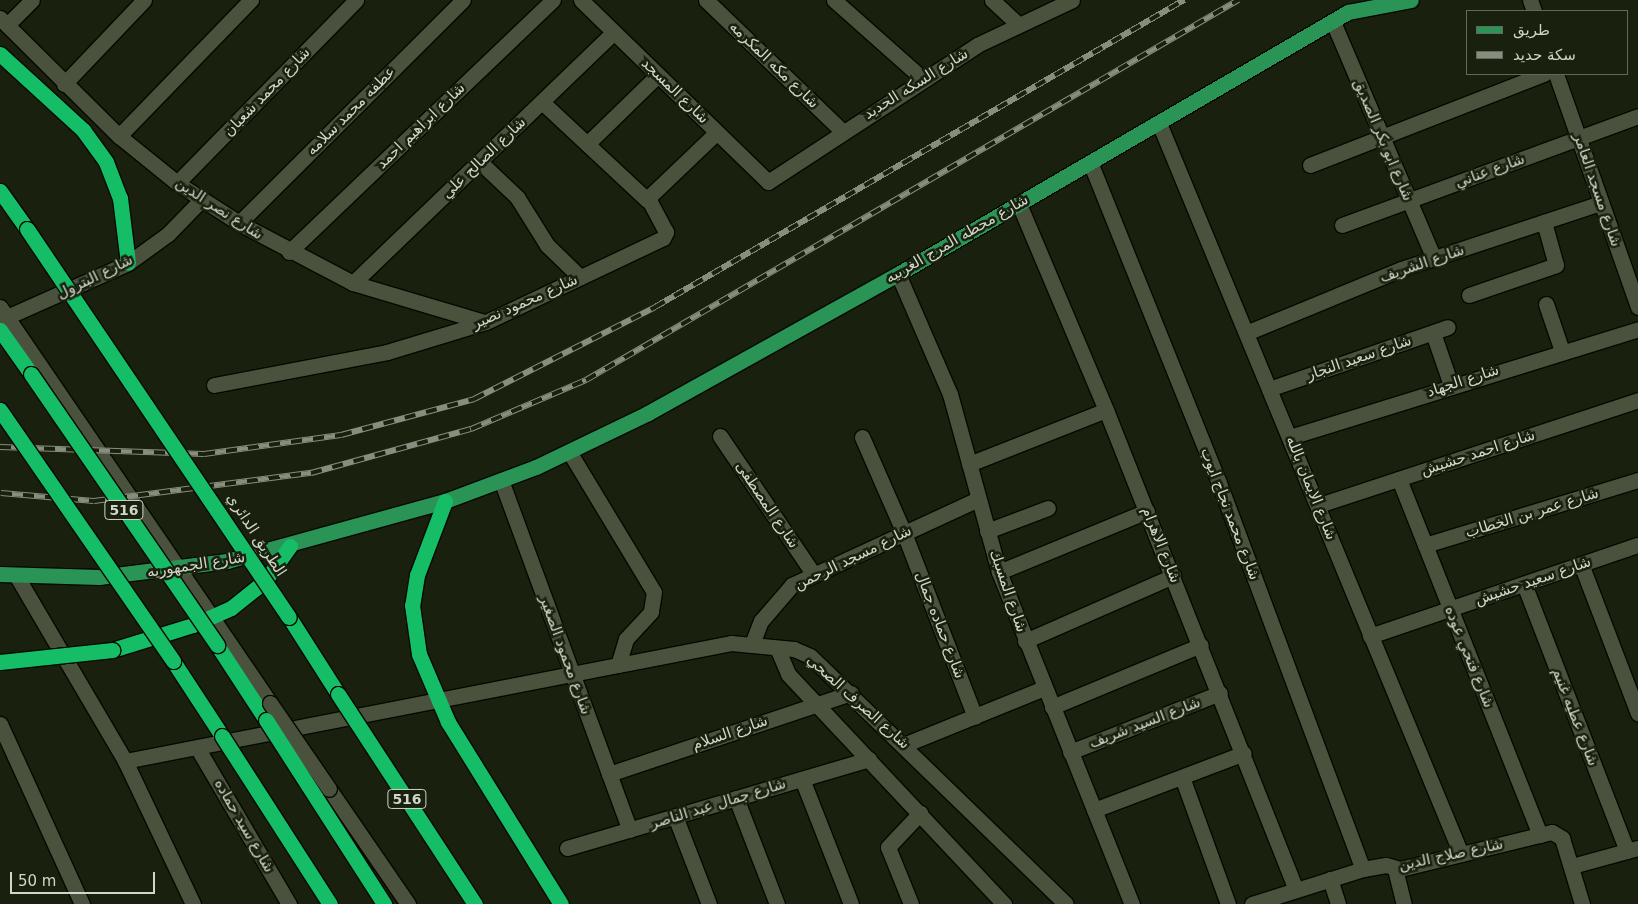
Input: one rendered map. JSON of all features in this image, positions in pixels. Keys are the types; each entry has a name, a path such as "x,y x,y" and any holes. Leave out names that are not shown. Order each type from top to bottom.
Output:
{"highway":[{"path":"0,54 69,116 100,154 120,198 128,263"},
{"name":"الطريق الدائري","path":"0,191 211,498 475,904"},
{"name":"516","path":"0,330 217,645 384,904"},
{"name":"516","path":"0,410 120,579 330,904"},
{"path":"445,501 417,575 412,605 412,630 436,700 561,904"},
{"path":"0,662 112,650 192,626 231,608 264,581 290,546"}],"main road":[{"name":"شارع محطه المرج الغربيه","path":"501,480 570,452 898,274 1348,12 1411,0"},
{"name":"شارع الجمهوريه","path":"0,574 16,576 99,577 164,572 290,546 445,501 501,480"}],"street":[{"path":"4,22 32,0"},
{"path":"64,84 144,0"},
{"path":"119,136 251,0"},
{"name":"شارع محمد شعبان","path":"177,183 356,0"},
{"name":"عطفه محمد سلامه","path":"239,223 463,0"},
{"name":"شارع ابراهيم احمد","path":"289,252 553,0"},
{"name":"شارع المسجد","path":"581,0 768,182"},
{"name":"شارع مكه المكرمه","path":"706,0 842,131"},
{"path":"834,0 923,79"},
{"path":"992,0 1018,24"},
{"name":"شارع السكه الحديد","path":"768,182 842,131 923,79 1018,24 1072,0"},
{"path":"1348,12 1372,0"},
{"name":"شارع نصر الدين","path":"4,22 64,84 119,136 177,183 239,223 289,252 353,283 486,322"},
{"name":"شارع ابو بكر الصديق","path":"1333,22 1434,259"},
{"name":"شارع الصالح علي","path":"353,283 481,162 614,32"},
{"path":"587,144 658,75"},
{"path":"1310,165 1381,135 1541,75"},
{"name":"شارع مسجد العامر","path":"1556,75 1601,203 1634,286 1638,307"},
{"path":"542,102 647,200 717,132"},
{"name":"شارع عناني","path":"1342,225 1638,116"},
{"name":"شارع الايمان بالله","path":"1159,123 1319,505 1370,636 1460,854"},
{"path":"481,162 517,197 546,245 580,277"},
{"name":"شارع محمد نجاح ايوب","path":"1090,162 1218,480 1363,869"},
{"name":"شارع البترول","path":"0,320 128,263 168,234 202,199"},
{"name":"شارع محمود نصير","path":"214,385 387,352 486,322 665,236 647,200"},
{"name":"شارع الشريف","path":"1246,333 1434,259 1601,203"},
{"name":"شارع الاهرام","path":"1019,204 1147,511 1244,753 1296,890"},
{"path":"1469,295 1556,265 1544,222"},
{"name":"شارع المسبك","path":"898,274 950,394 999,572 1132,904"},
{"path":"1546,304 1562,351"},
{"path":"0,307 408,904"},
{"name":"شارع سعيد النجار","path":"1269,389 1448,327"},
{"name":"شارع الجهاد","path":"1290,437 1638,328"},
{"path":"1434,333 1451,385"},
{"name":"شارع احمد حشيش","path":"1319,505 1638,400"},
{"path":"969,464 1106,410"},
{"name":"شارع المصطفى","path":"720,436 814,575"},
{"name":"شارع حماده جمال","path":"862,438 904,533 975,716"},
{"path":"570,452 654,592 651,612 626,639 618,665"},
{"name":"شارع فتحي عوده","path":"1399,479 1540,835"},
{"name":"شارع محمود الصغير","path":"501,480 630,830"},
{"name":"شارع عمر بن الخطاب","path":"1426,545 1638,480"},
{"name":"شارع مسجد الرحمن","path":"752,644 776,600 814,575 978,499"},
{"path":"987,531 1048,508"},
{"path":"999,572 1147,511"},
{"name":"شارع سعيد حشيش","path":"1370,636 1638,544"},
{"path":"1582,564 1638,713"},
{"path":"16,576 125,761 194,904"},
{"path":"1025,640 1173,576"},
{"name":"شارع عطيه غنيم","path":"1524,584 1632,850"},
{"path":"125,761 198,749 436,700 572,676 710,645 752,644 778,650"},
{"path":"1052,707 1201,645"},
{"name":"شارع الصرف الصحي","path":"1004,904 988,898 920,813 788,674 778,650 794,649 810,656 906,744 1066,904"},
{"path":"906,744 1044,688"},
{"name":"شارع السلام","path":"609,774 851,693"},
{"name":"شارع السيد شريف","path":"1070,752 1220,693"},
{"path":"0,724 82,904"},
{"name":"شارع سيد حماده","path":"198,749 289,904"},
{"path":"1094,810 1244,753"},
{"name":"شارع جمال عبد الناصر","path":"567,848 869,759"},
{"path":"1182,777 1228,904"},
{"path":"802,779 851,904"},
{"path":"736,798 777,904"},
{"path":"911,904 888,847 920,813"},
{"path":"675,816 709,904"},
{"name":"شارع صلاح الدين","path":"1252,904 1269,901 1296,890 1363,869 1386,865 1395,869 1540,835 1560,834 1572,866"},
{"path":"1582,904 1572,866 1632,850"},
{"path":"1395,869 1404,904"},
{"path":"1330,879 1338,904"}],"railway":[{"path":"0,447 204,454 341,435 474,399 655,307 1184,0"},
{"path":"1,493 94,501 311,473 471,429 586,380 1238,0"}]}
